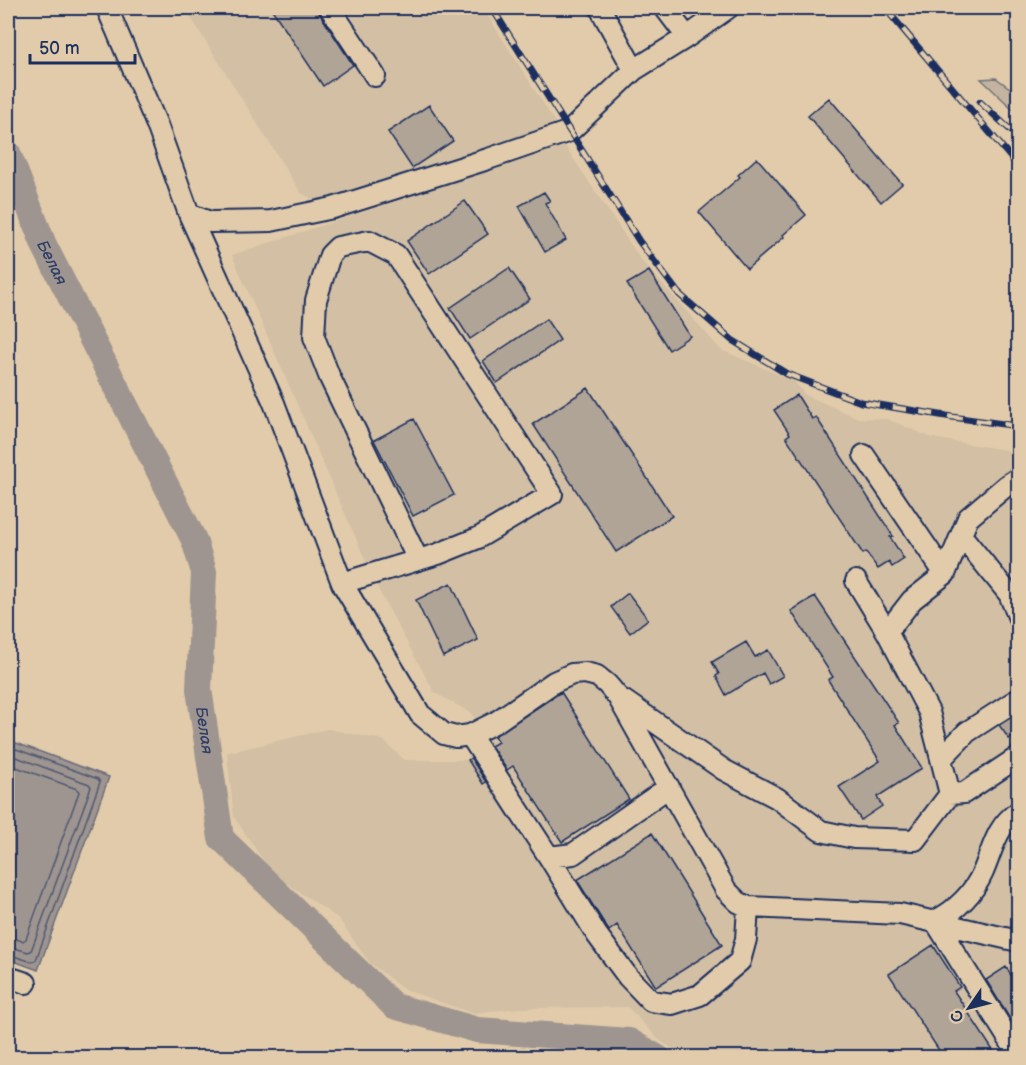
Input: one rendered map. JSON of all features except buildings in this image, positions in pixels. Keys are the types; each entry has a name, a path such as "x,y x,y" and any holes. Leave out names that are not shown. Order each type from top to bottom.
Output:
{"lane":[{"path":"107,8 157,125 189,214 274,403 342,583 420,714 444,734 456,737 470,735 496,722 554,682 573,674 585,673 597,676 618,697 726,890 738,902 748,907 900,914 1018,941"},
{"path":"330,8 375,76"},
{"path":"600,8 634,70"},
{"path":"664,8 687,37"},
{"path":"189,214 210,222 271,221 333,208 570,131 634,70 728,8"},
{"path":"342,583 418,560 478,538 552,494 396,255 369,241 338,247 330,255 316,300 314,338 330,378 418,560"},
{"path":"864,455 945,574"},
{"path":"887,632 912,600 945,574 968,518 1015,485"},
{"path":"961,535 1010,594 1018,616"},
{"path":"856,581 887,632 929,712 950,794"},
{"path":"618,697 724,770 777,798 821,831 854,838 915,840 950,794 964,793 1018,757"},
{"path":"941,759 966,732 1018,699"},
{"path":"470,735 597,935 628,977 651,1001 672,1004 700,995 740,961 746,939 748,907"},
{"path":"549,857 573,854 669,787"},
{"path":"935,921 961,905 973,890 982,874 996,837 1009,818 1018,812"},
{"path":"935,921 1018,1054"}],"shaded area":[{"path":"185,8 483,8 558,127 318,202 301,193"},
{"path":"996,78 1018,94 1018,114 981,79"},
{"path":"565,146 641,260 721,350 794,381 805,395 858,418 887,419 932,438 1018,452 1018,1057 687,1057 659,1040 628,1007 519,1008 472,1013 403,989 369,962 339,919 272,873 234,817 227,753 328,729 383,740 404,760 466,760 489,742 471,713 434,692 378,589 232,255"}],"water":[{"path":"8,740 109,777 38,970 8,959"}],"waterway":[{"name":"Белая","path":"8,153 44,245 194,540 204,572 199,689 221,838 394,1006 477,1030 629,1041 658,1058"}],"railway":[{"path":"492,8 639,241 679,294 732,340 787,374 861,402 1018,426"},
{"path":"885,8 1018,166"},
{"path":"980,102 1018,137"}]}
